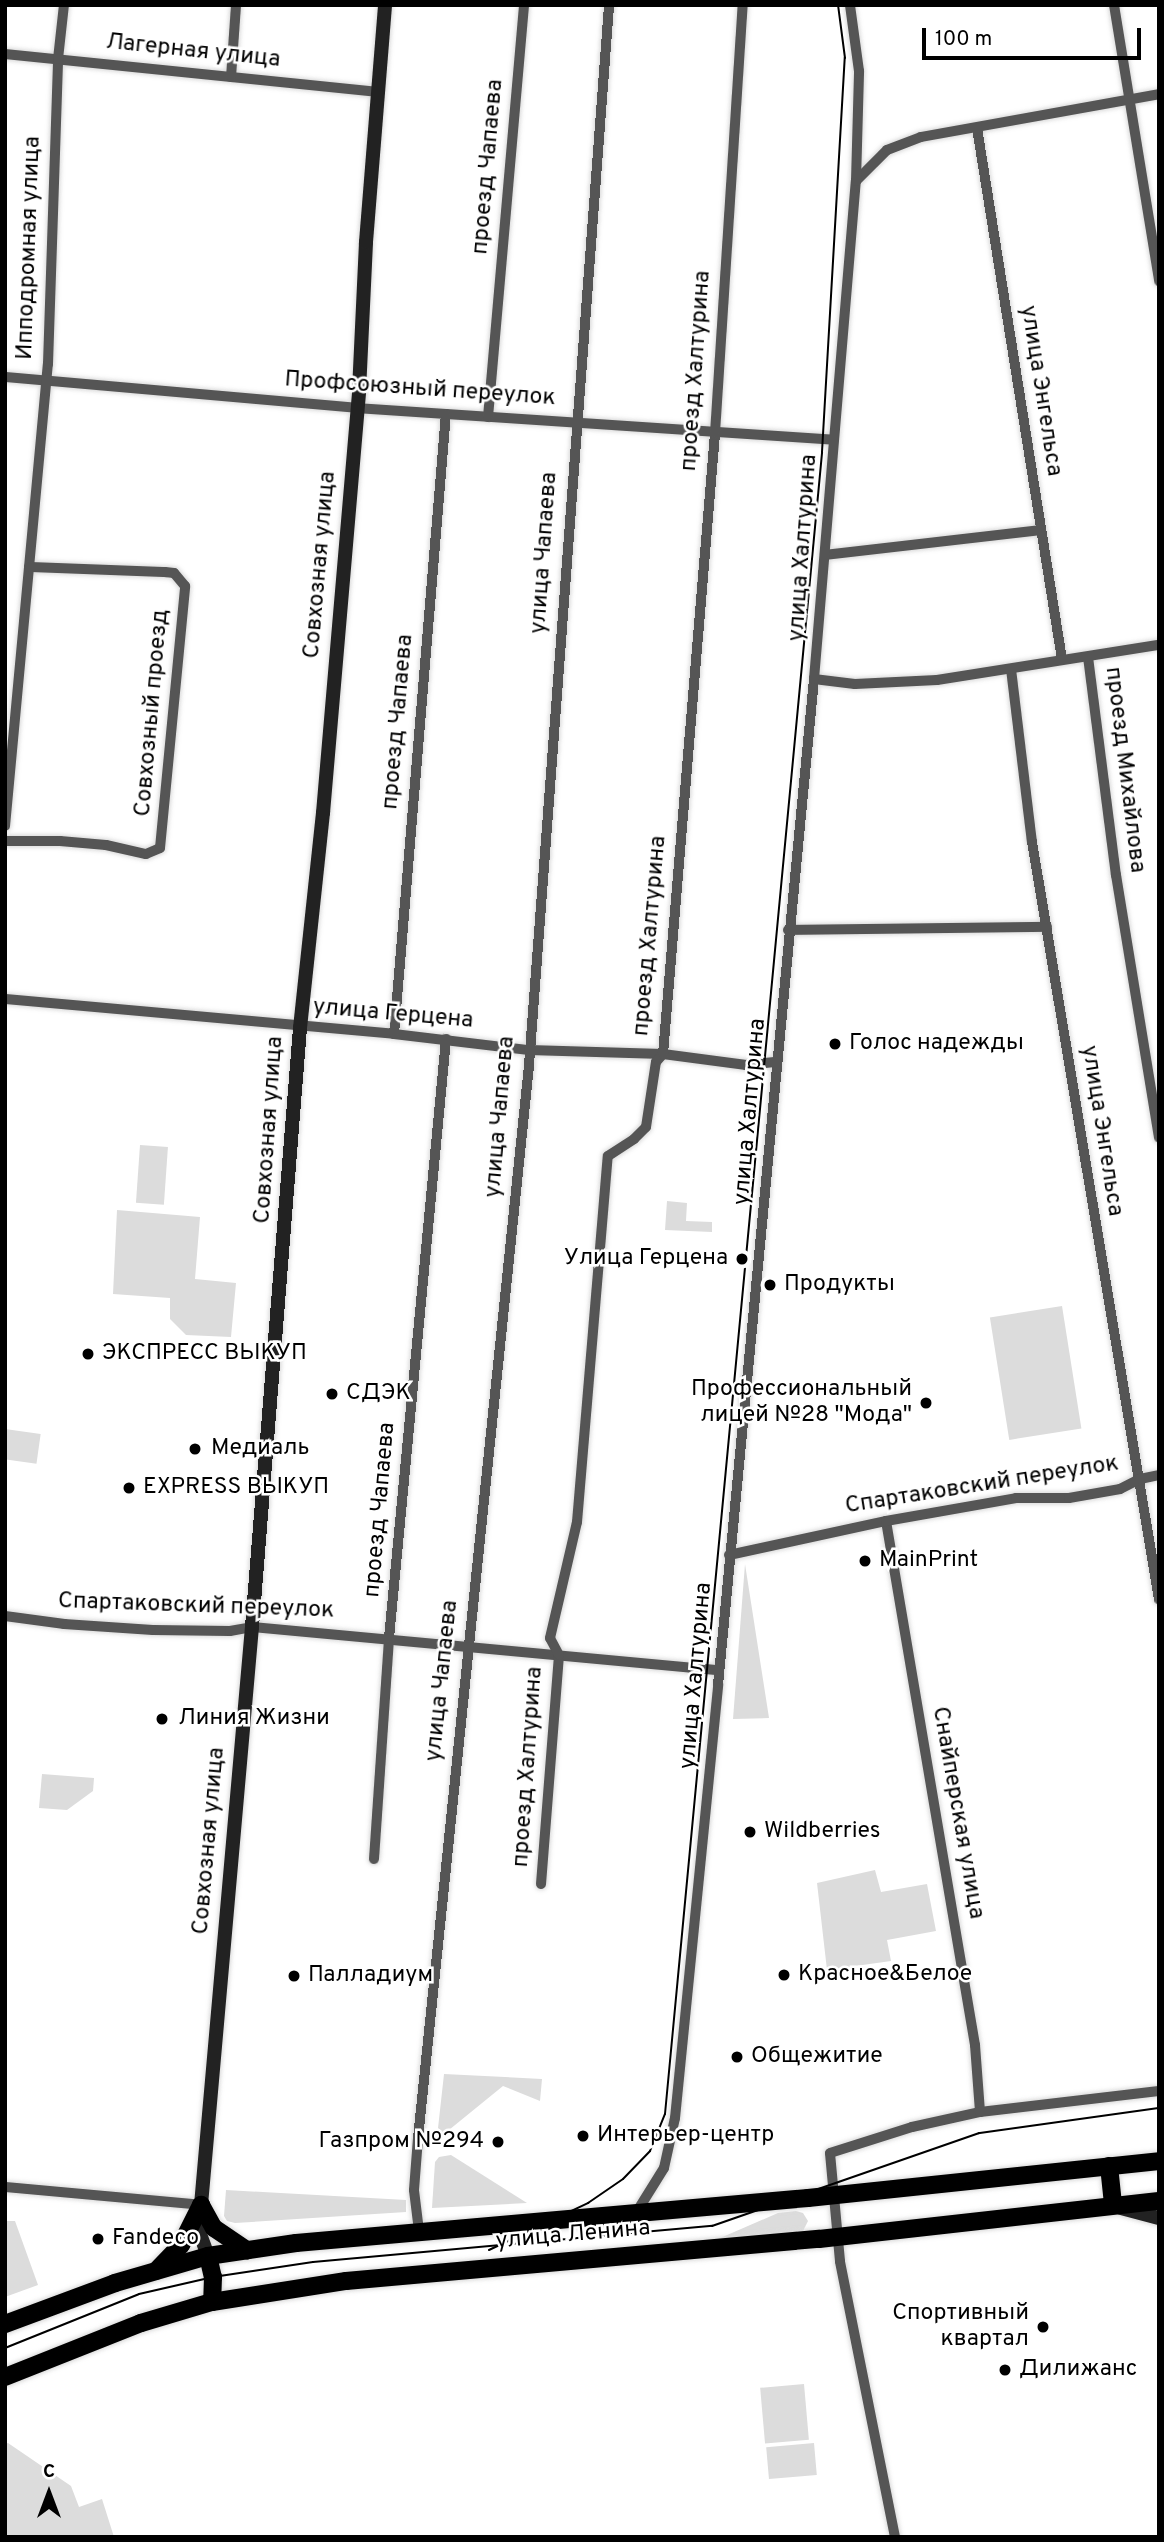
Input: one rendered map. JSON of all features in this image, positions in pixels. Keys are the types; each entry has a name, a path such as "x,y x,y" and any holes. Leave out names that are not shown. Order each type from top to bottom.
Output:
{"main road":[{"name":"улица Ленина","path":"5,2324 155,2271 208,2256 247,2250 419,2231 835,2195 1159,2161"},
{"path":"1109,2166 1113,2206"},
{"name":"улица Ленина","path":"5,2377 141,2323 212,2302 346,2281 840,2236 1159,2200"},
{"path":"201,2206 214,2228 247,2250"},
{"path":"155,2271 181,2245 201,2206"},
{"path":"208,2256 213,2277 212,2302"}],"street":[{"name":"Ипподромная улица","path":"5,826 46,380 58,59 64,5"},
{"path":"231,77 236,5"},
{"name":"Совхозная улица","path":"208,2256 200,2234 201,2206 252,1627 300,1028 323,813 357,408 376,92 386,5"},
{"name":"проезд Чапаева","path":"488,417 524,5"},
{"name":"улица Чапаева","path":"419,2231 414,2190 418,2138 529,1050 609,5"},
{"name":"проезд Халтурина","path":"541,1884 559,1656 550,1638 577,1522 608,1156 634,1139 646,1127 656,1062 663,1054 715,432 743,5"},
{"name":"улица Халтурина","path":"636,2213 664,2168 675,2118 719,1670 814,679 856,181 859,71 850,5"},
{"path":"1114,5 1159,281"},
{"name":"Лагерная улица","path":"5,54 376,92"},
{"path":"856,181 887,150 921,137 1159,94"},
{"name":"улица Энгельса","path":"977,128 1062,659"},
{"name":"Профсоюзный переулок","path":"5,377 357,408 833,440"},
{"name":"проезд Чапаева","path":"394,1034 446,414"},
{"path":"825,555 1041,530"},
{"name":"Совхозный проезд","path":"5,841 60,841 106,845 146,854 160,848 185,586 174,573 29,567"},
{"path":"814,679 855,684 937,680 1159,645"},
{"name":"проезд Михайлова","path":"1088,657 1116,874 1159,1138"},
{"name":"улица Энгельса","path":"1012,669 1032,842 1159,1599"},
{"path":"788,930 1047,927"},
{"name":"улица Герцена","path":"5,999 300,1028 446,1039 529,1050 663,1054 746,1065 777,1062"},
{"name":"проезд Чапаева","path":"374,1860 389,1639 446,1039"},
{"name":"Спартаковский переулок","path":"729,1555 886,1521 1016,1498 1069,1498 1121,1489 1140,1479 1159,1475"},
{"name":"Снайперская улица","path":"886,1521 975,2045 980,2112"},
{"name":"Спартаковский переулок","path":"5,1616 64,1624 153,1630 230,1631 252,1627 719,1670"},
{"path":"895,2537 840,2261 840,2236 830,2153 912,2127 980,2112 1159,2091"},
{"path":"5,2188 201,2206"},
{"path":"1113,2206 1159,2218"}],"shaded area":[{"path":"140,1145 168,1147 164,1205 136,1203"},
{"path":"667,1201 687,1203 686,1221 712,1222 712,1232 665,1230"},
{"path":"117,1210 200,1217 195,1279 236,1283 231,1337 186,1335 170,1319 170,1298 113,1294"},
{"path":"1062,1306 1081,1428 1009,1440 990,1317"},
{"path":"5,1429 41,1434 36,1464 5,1459"},
{"path":"745,1564 769,1718 733,1719"},
{"path":"42,1774 94,1778 93,1791 67,1810 39,1808"},
{"path":"875,1870 881,1892 927,1884 936,1931 887,1940 891,1961 827,1970 817,1883"},
{"path":"444,2074 542,2079 540,2101 503,2086 444,2134 438,2128"},
{"path":"451,2155 527,2203 432,2208 435,2162 439,2157"},
{"path":"226,2190 406,2200 406,2212 235,2223 227,2221 224,2216"},
{"path":"778,2213 803,2213 808,2221 802,2233 718,2239"},
{"path":"5,2221 15,2221 38,2285 5,2297"},
{"path":"804,2384 809,2440 765,2444 760,2388"},
{"path":"8,2443 71,2486 79,2507 102,2499 114,2537 5,2537 5,2444"},
{"path":"814,2443 817,2475 769,2479 766,2447"}],"tram line":[{"path":"489,2250 588,2203 623,2179 650,2151 665,2114 822,452 845,58 838,5"},
{"path":"5,2348 139,2294 213,2277 313,2262 712,2226 979,2133 1159,2108"}],"place":[{"name":"Голос надежды","path":"835,1044"},
{"name":"Улица Герцена","path":"742,1259"},
{"name":"Продукты","path":"770,1285"},
{"name":"ЭКСПРЕСС ВЫКУП","path":"88,1354"},
{"name":"СДЭК","path":"332,1394"},
{"name":"Профессиональный лицей №28 \"Мода\"","path":"926,1403"},
{"name":"Медиаль","path":"195,1449"},
{"name":"EXPRESS ВЫКУП","path":"129,1488"},
{"name":"MainPrint","path":"865,1561"},
{"name":"Линия Жизни","path":"162,1719"},
{"name":"Wildberries","path":"750,1832"},
{"name":"Красное&Белое","path":"784,1975"},
{"name":"Палладиум","path":"294,1976"},
{"name":"Общежитие","path":"737,2057"},
{"name":"Интерьер-центр","path":"583,2136"},
{"name":"Газпром №294","path":"498,2142"},
{"name":"Fandeco","path":"98,2239"},
{"name":"Спортивный квартал","path":"1043,2327"},
{"name":"Дилижанс","path":"1005,2370"}]}
